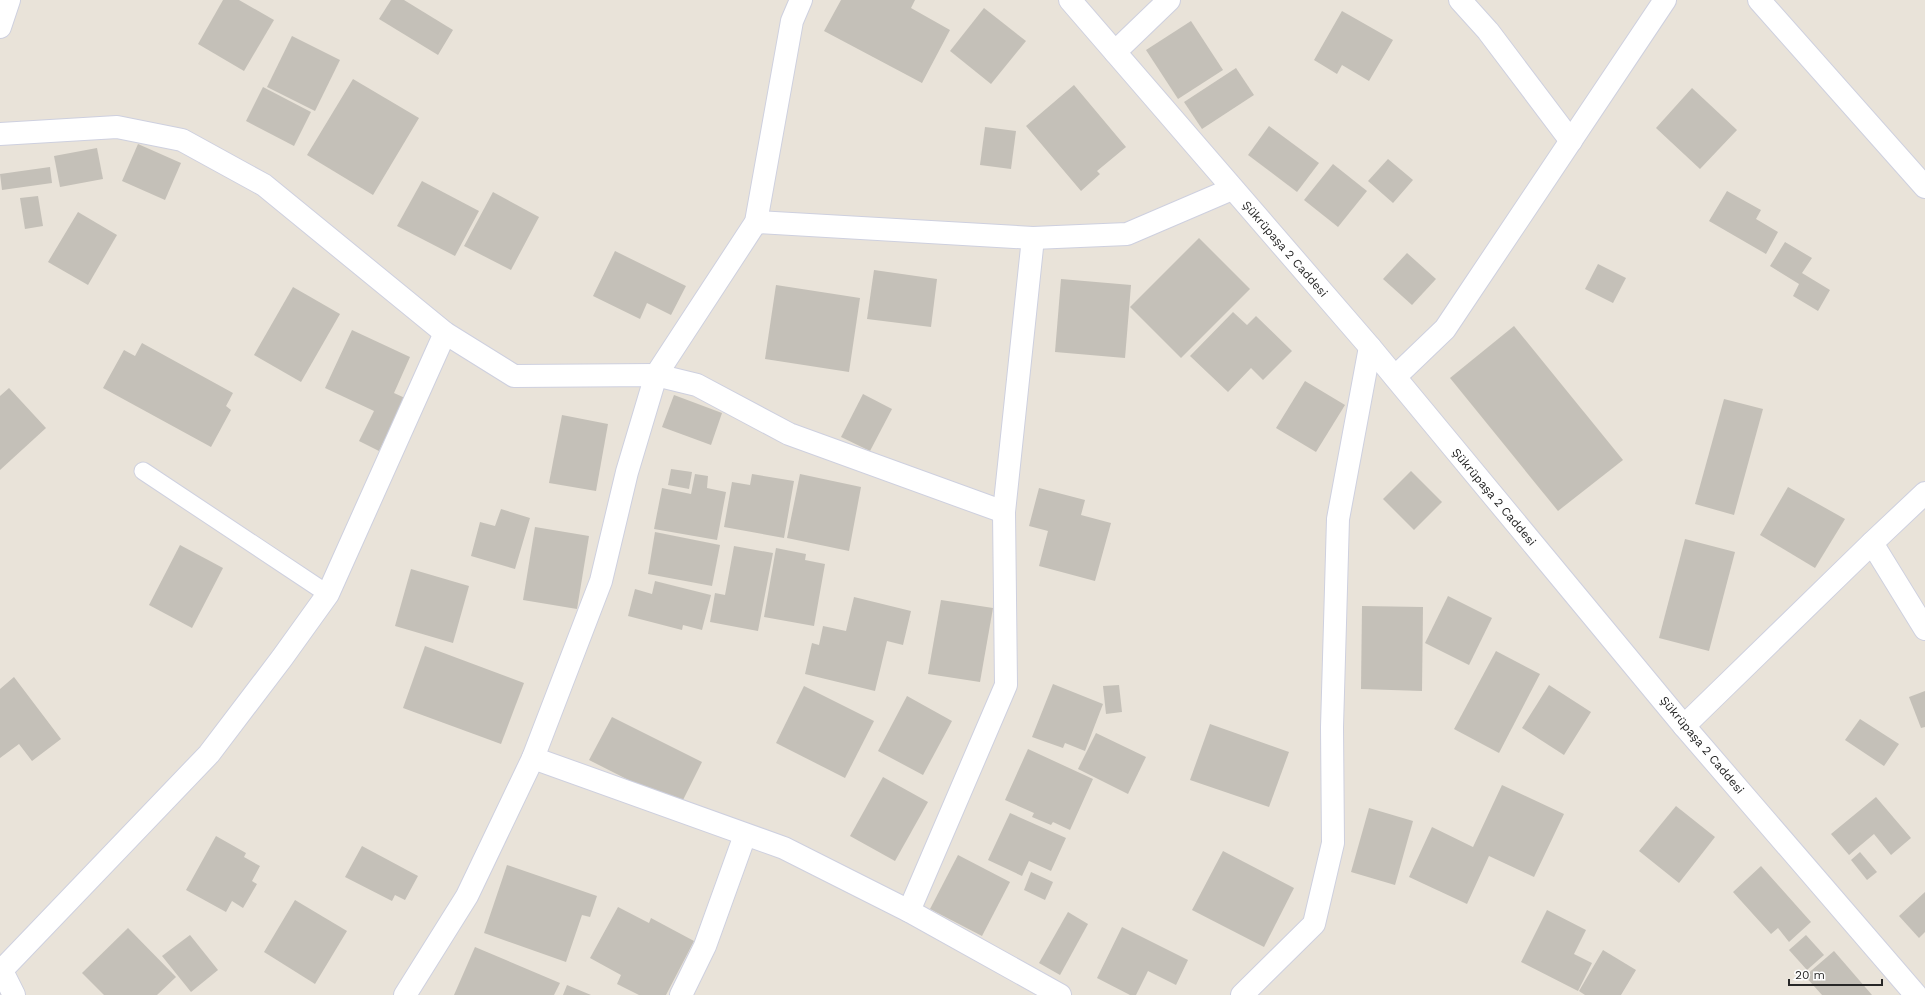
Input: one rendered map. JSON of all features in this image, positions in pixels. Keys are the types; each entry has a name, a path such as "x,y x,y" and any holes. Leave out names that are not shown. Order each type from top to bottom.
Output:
{"street":[{"path":"0,27 9,0"},
{"path":"405,995 467,896 533,758 601,581 627,472 656,375 756,222 792,20 801,0"},
{"name":"Şükrüpaşa 2 Caddesi","path":"1070,0 1370,347 1684,726 1916,995"},
{"path":"1115,52 1169,0"},
{"path":"1460,0 1488,31 1571,141"},
{"path":"1395,377 1445,329 1665,0"},
{"path":"1759,0 1925,187"},
{"path":"0,134 117,127 182,140 264,185 445,333 514,376 656,375 697,385 789,434 1004,512"},
{"path":"756,222 1033,238 1127,234 1232,189"},
{"path":"909,911 1006,685 1004,512 1033,238"},
{"path":"14,995 1,969 209,754 282,658 328,594 445,333"},
{"path":"1242,995 1314,924 1332,843 1332,727 1338,519 1370,347"},
{"path":"1684,726 1925,493"},
{"path":"1872,543 1925,629"},
{"path":"533,758 784,848 909,911 1060,995"},
{"path":"681,995 705,946 745,835"}],"lane":[{"path":"143,471 328,594"}],"building":[{"path":"223,0 239,0 274,20 244,71 198,44"},
{"path":"391,0 404,0 453,30 438,55 379,19"},
{"path":"841,0 915,0 911,8 950,30 922,83 824,31"},
{"path":"984,8 1026,41 991,84 950,51"},
{"path":"1342,11 1393,40 1369,81 1342,65 1337,74 1314,60"},
{"path":"1191,21 1223,70 1178,99 1146,50"},
{"path":"292,36 340,60 315,111 267,87"},
{"path":"1236,68 1254,95 1202,129 1184,102"},
{"path":"353,79 419,118 373,195 307,155"},
{"path":"1074,85 1126,147 1097,171 1100,174 1081,191 1026,126"},
{"path":"263,87 311,112 294,146 246,121"},
{"path":"1692,88 1737,130 1700,169 1656,128"},
{"path":"1269,126 1319,163 1297,192 1248,155"},
{"path":"985,127 1016,131 1011,169 980,165"},
{"path":"138,144 181,163 165,200 122,181"},
{"path":"97,148 103,179 60,187 54,156"},
{"path":"1388,159 1413,180 1393,203 1368,181"},
{"path":"1333,164 1367,191 1338,227 1304,200"},
{"path":"50,167 52,183 2,190 0,174"},
{"path":"422,181 479,211 455,256 397,226"},
{"path":"1727,191 1761,210 1756,219 1778,232 1766,254 1709,221"},
{"path":"493,192 539,217 511,270 464,246"},
{"path":"38,196 43,226 25,229 20,198"},
{"path":"78,212 117,235 88,285 48,262"},
{"path":"1199,238 1250,289 1181,358 1130,307"},
{"path":"1785,242 1812,258 1802,273 1830,290 1818,311 1793,296 1799,284 1770,266"},
{"path":"615,251 686,286 671,315 647,303 640,319 593,296"},
{"path":"1407,253 1436,279 1412,305 1383,279"},
{"path":"1598,264 1626,278 1613,303 1585,289"},
{"path":"874,270 937,279 931,327 867,319"},
{"path":"1061,279 1131,285 1125,358 1055,352"},
{"path":"776,285 860,298 849,372 765,359"},
{"path":"293,287 340,314 301,382 254,355"},
{"path":"1233,312 1247,325 1256,316 1292,351 1263,380 1251,368 1228,392 1190,356"},
{"path":"1514,326 1623,460 1558,511 1450,378"},
{"path":"352,330 410,357 394,393 405,398 379,451 359,441 374,411 325,388"},
{"path":"142,343 233,393 226,406 231,410 211,447 103,388 124,350 135,356"},
{"path":"1305,381 1345,405 1316,452 1276,428"},
{"path":"9,388 46,428 0,470 0,396"},
{"path":"863,394 892,409 870,451 841,437"},
{"path":"674,395 722,413 711,445 662,427"},
{"path":"1724,399 1763,409 1734,515 1695,504"},
{"path":"562,415 608,424 596,491 549,483"},
{"path":"671,469 692,472 689,489 668,485"},
{"path":"1411,471 1442,502 1414,530 1383,499"},
{"path":"695,474 708,476 707,488 726,492 717,540 654,529 662,488 691,494"},
{"path":"752,474 794,481 784,538 724,527 732,482 750,485"},
{"path":"800,474 861,487 849,551 787,538"},
{"path":"1788,487 1845,519 1815,568 1760,535"},
{"path":"1039,488 1085,500 1081,515 1111,523 1095,581 1039,566 1048,531 1029,526"},
{"path":"501,509 530,518 515,569 471,556 480,522 495,526"},
{"path":"535,527 589,536 577,609 523,600"},
{"path":"655,532 720,545 712,586 648,574"},
{"path":"1685,539 1735,552 1709,651 1659,638"},
{"path":"180,545 223,568 192,628 149,605"},
{"path":"734,546 773,553 758,631 710,622 715,593 725,595"},
{"path":"776,548 806,554 805,560 825,564 814,626 764,617"},
{"path":"411,569 469,586 453,643 395,626"},
{"path":"655,581 711,595 702,630 683,625 682,630 628,616 635,589 652,594"},
{"path":"1448,596 1492,618 1469,665 1425,643"},
{"path":"854,597 911,611 903,645 887,641 875,691 805,674 812,643 819,645 823,626 846,631"},
{"path":"941,600 993,608 980,682 928,674"},
{"path":"1362,606 1423,607 1422,691 1361,689"},
{"path":"425,646 524,683 501,744 403,708"},
{"path":"1496,651 1540,674 1499,753 1454,729"},
{"path":"14,677 61,739 32,761 19,744 0,758 0,689"},
{"path":"1053,684 1103,704 1085,751 1065,743 1063,748 1032,737"},
{"path":"1119,685 1122,712 1106,714 1103,686"},
{"path":"1549,685 1591,712 1564,755 1522,728"},
{"path":"804,686 874,721 845,778 776,743"},
{"path":"1925,691 1925,727 1921,728 1909,697"},
{"path":"907,696 952,721 923,775 878,751"},
{"path":"612,717 702,762 680,806 589,760"},
{"path":"1860,719 1899,744 1884,766 1845,740"},
{"path":"1210,724 1289,752 1269,807 1190,780"},
{"path":"1096,733 1146,757 1128,794 1078,769"},
{"path":"1028,749 1093,779 1070,830 1053,822 1051,825 1032,817 1034,813 1005,800"},
{"path":"883,777 928,802 895,861 850,836"},
{"path":"1502,785 1564,814 1534,877 1489,856 1467,904 1409,877 1432,827 1473,847"},
{"path":"1876,797 1911,838 1891,855 1874,834 1849,855 1831,834"},
{"path":"1676,806 1715,837 1679,883 1639,851"},
{"path":"1369,808 1413,821 1395,885 1351,872"},
{"path":"1010,813 1066,838 1051,871 1029,861 1022,876 988,860"},
{"path":"216,836 246,853 244,857 260,866 252,881 257,884 243,908 232,901 226,912 186,890"},
{"path":"362,846 418,876 405,900 395,895 392,901 345,877"},
{"path":"1223,851 1294,888 1264,947 1192,910"},
{"path":"1860,852 1877,872 1867,880 1851,860"},
{"path":"958,855 1010,882 982,936 930,909"},
{"path":"507,865 597,896 590,917 582,915 566,962 484,933"},
{"path":"1761,866 1811,922 1789,942 1778,928 1771,934 1733,892"},
{"path":"1031,872 1053,882 1045,900 1024,890"},
{"path":"1925,892 1925,932 1919,938 1899,916"},
{"path":"295,900 347,931 315,984 264,952"},
{"path":"618,907 649,923 651,918 694,941 666,995 639,995 617,984 621,975 590,958"},
{"path":"1547,910 1586,930 1574,954 1592,963 1578,991 1521,962"},
{"path":"1068,912 1088,924 1060,975 1039,963"},
{"path":"1122,927 1188,960 1176,985 1148,971 1136,995 1130,995 1097,978"},
{"path":"128,928 176,977 157,995 104,995 82,973"},
{"path":"190,935 218,970 191,992 162,956"},
{"path":"1806,935 1824,955 1807,970 1789,950"},
{"path":"475,947 560,983 554,995 454,995"},
{"path":"1603,950 1636,970 1621,995 1585,995 1579,991"},
{"path":"1834,951 1872,995 1822,995 1805,976"},
{"path":"567,985 591,995 563,995"}]}
